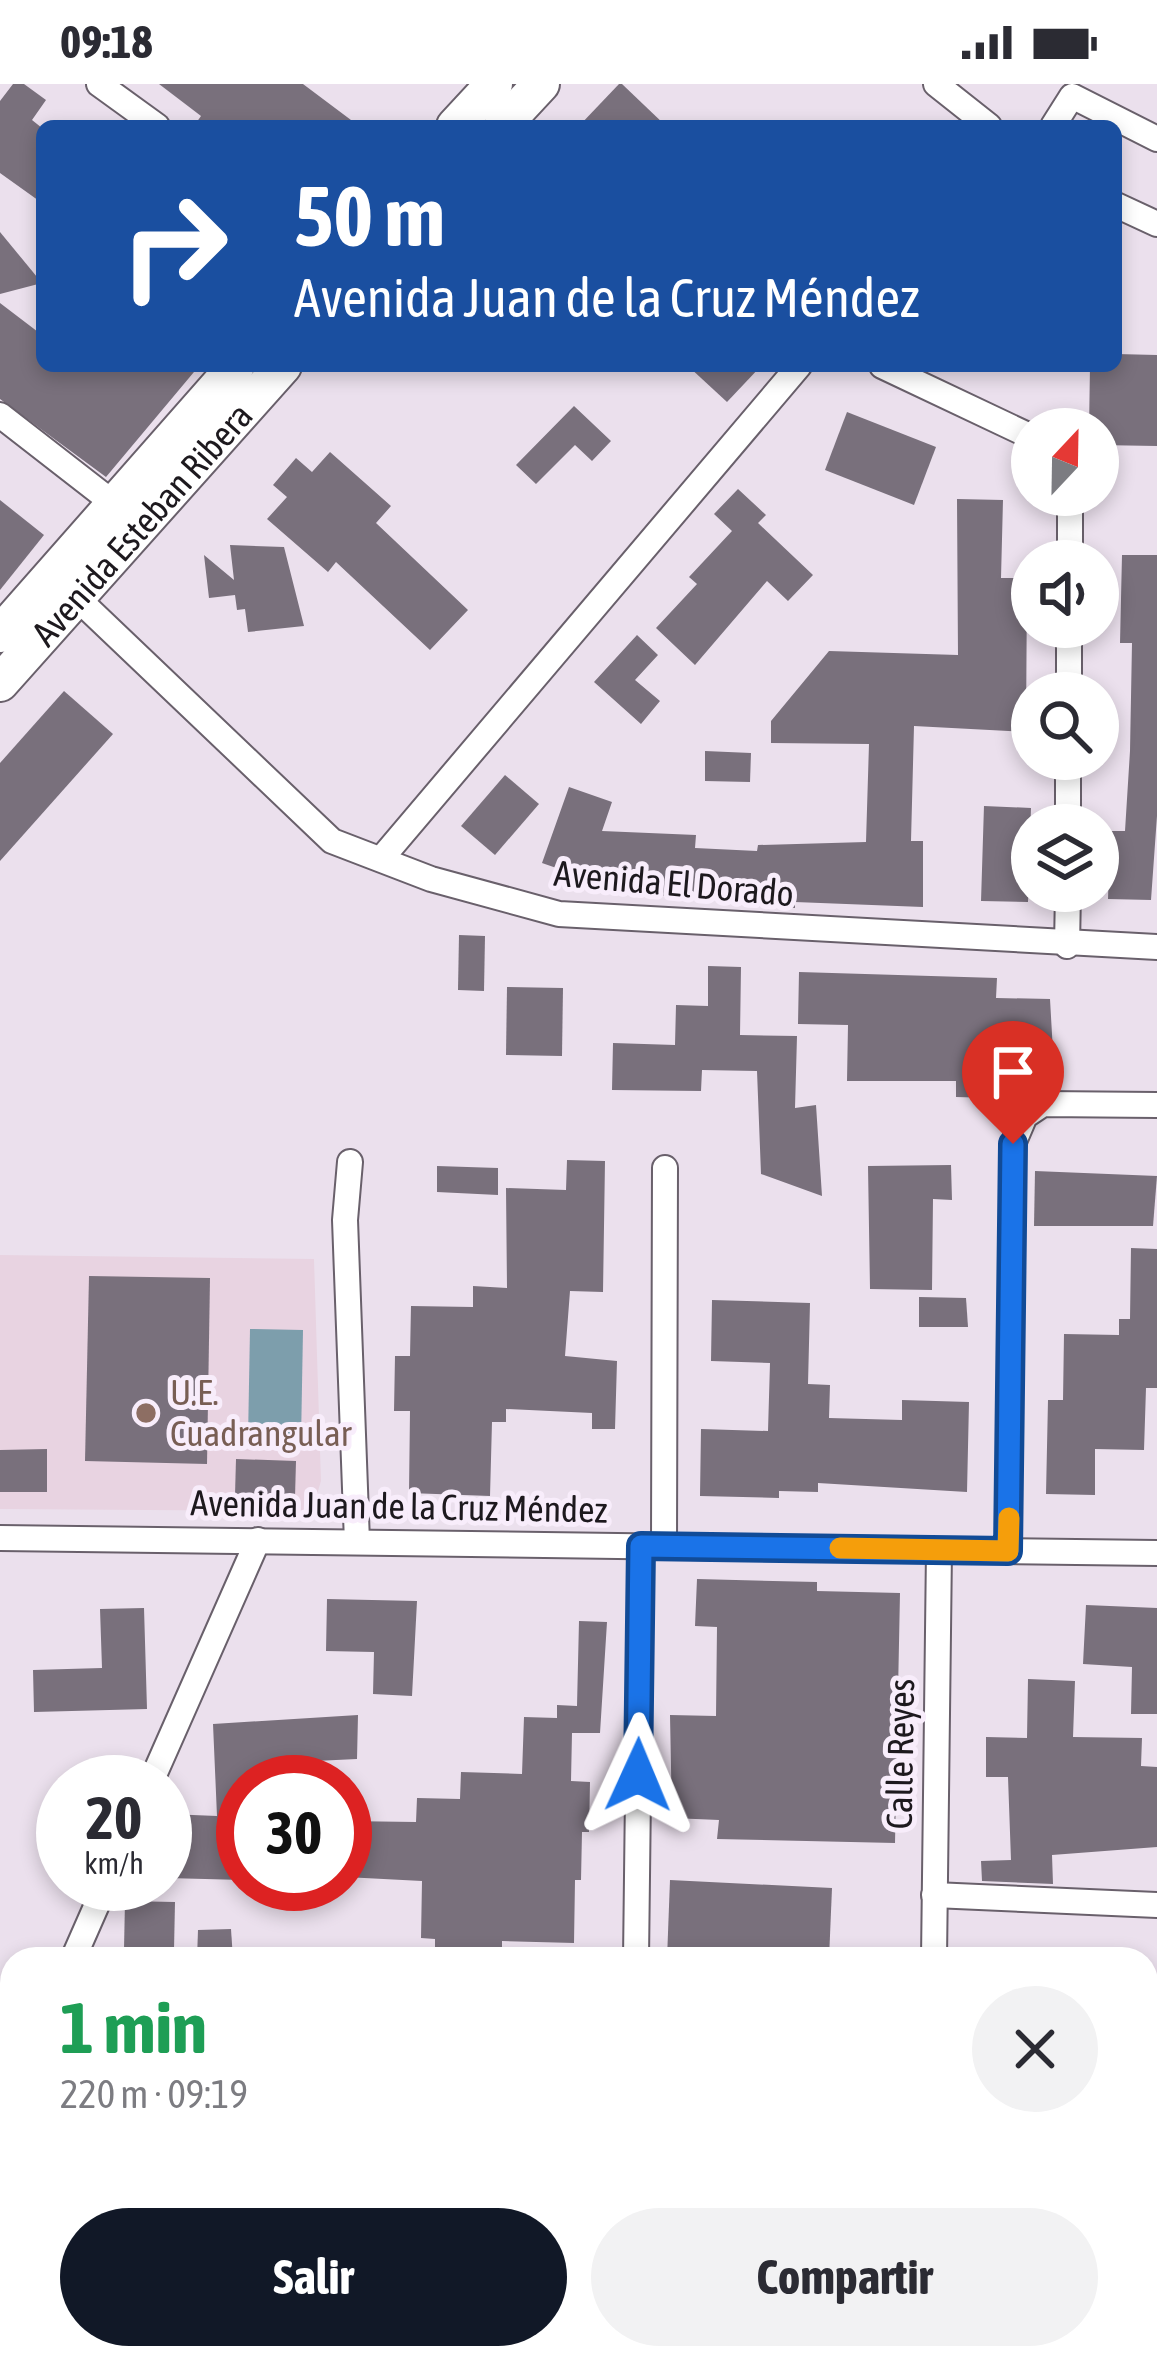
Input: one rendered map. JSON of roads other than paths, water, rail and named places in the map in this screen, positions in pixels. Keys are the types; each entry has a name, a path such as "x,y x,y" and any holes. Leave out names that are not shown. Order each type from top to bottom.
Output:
{"main road":[{"path":"461,120 494,84"},
{"path":"508,120 541,84"},
{"name":"Avenida Esteban Ribera","path":"0,683 76,598 127,514 232,372"},
{"name":"Avenida Esteban Ribera","path":"0,634 277,372"}],"street":[{"path":"99,84 149,120"},
{"path":"936,84 981,120"},
{"path":"1055,120 1063,90 1121,120"},
{"path":"1122,121 1157,139"},
{"path":"1122,208 1157,224"},
{"path":"381,859 794,372"},
{"path":"895,372 1011,427"},
{"path":"0,415 127,514"},
{"name":"Avenida El Dorado","path":"76,598 332,841 381,859 559,914 1067,946 1157,947"},
{"path":"1067,946 1068,912"},
{"path":"1008,1551 1013,1144 1025,1116 1043,1104 1157,1105"},
{"path":"350,1162 345,1220 357,1542"},
{"path":"636,1947 665,1168"},
{"name":"Avenida Juan de la Cruz Méndez","path":"0,1538 1157,1553"},
{"path":"163,1755 258,1540"},
{"name":"Calle Reyes","path":"934,1947 939,1550"},
{"path":"934,1895 1157,1905"},
{"path":"79,1947 94,1911"}],"water":[{"path":"250,1329 303,1330 301,1441 248,1439"}],"place":[{"name":"U.E. Cuadrangular","path":"146,1413"}]}
